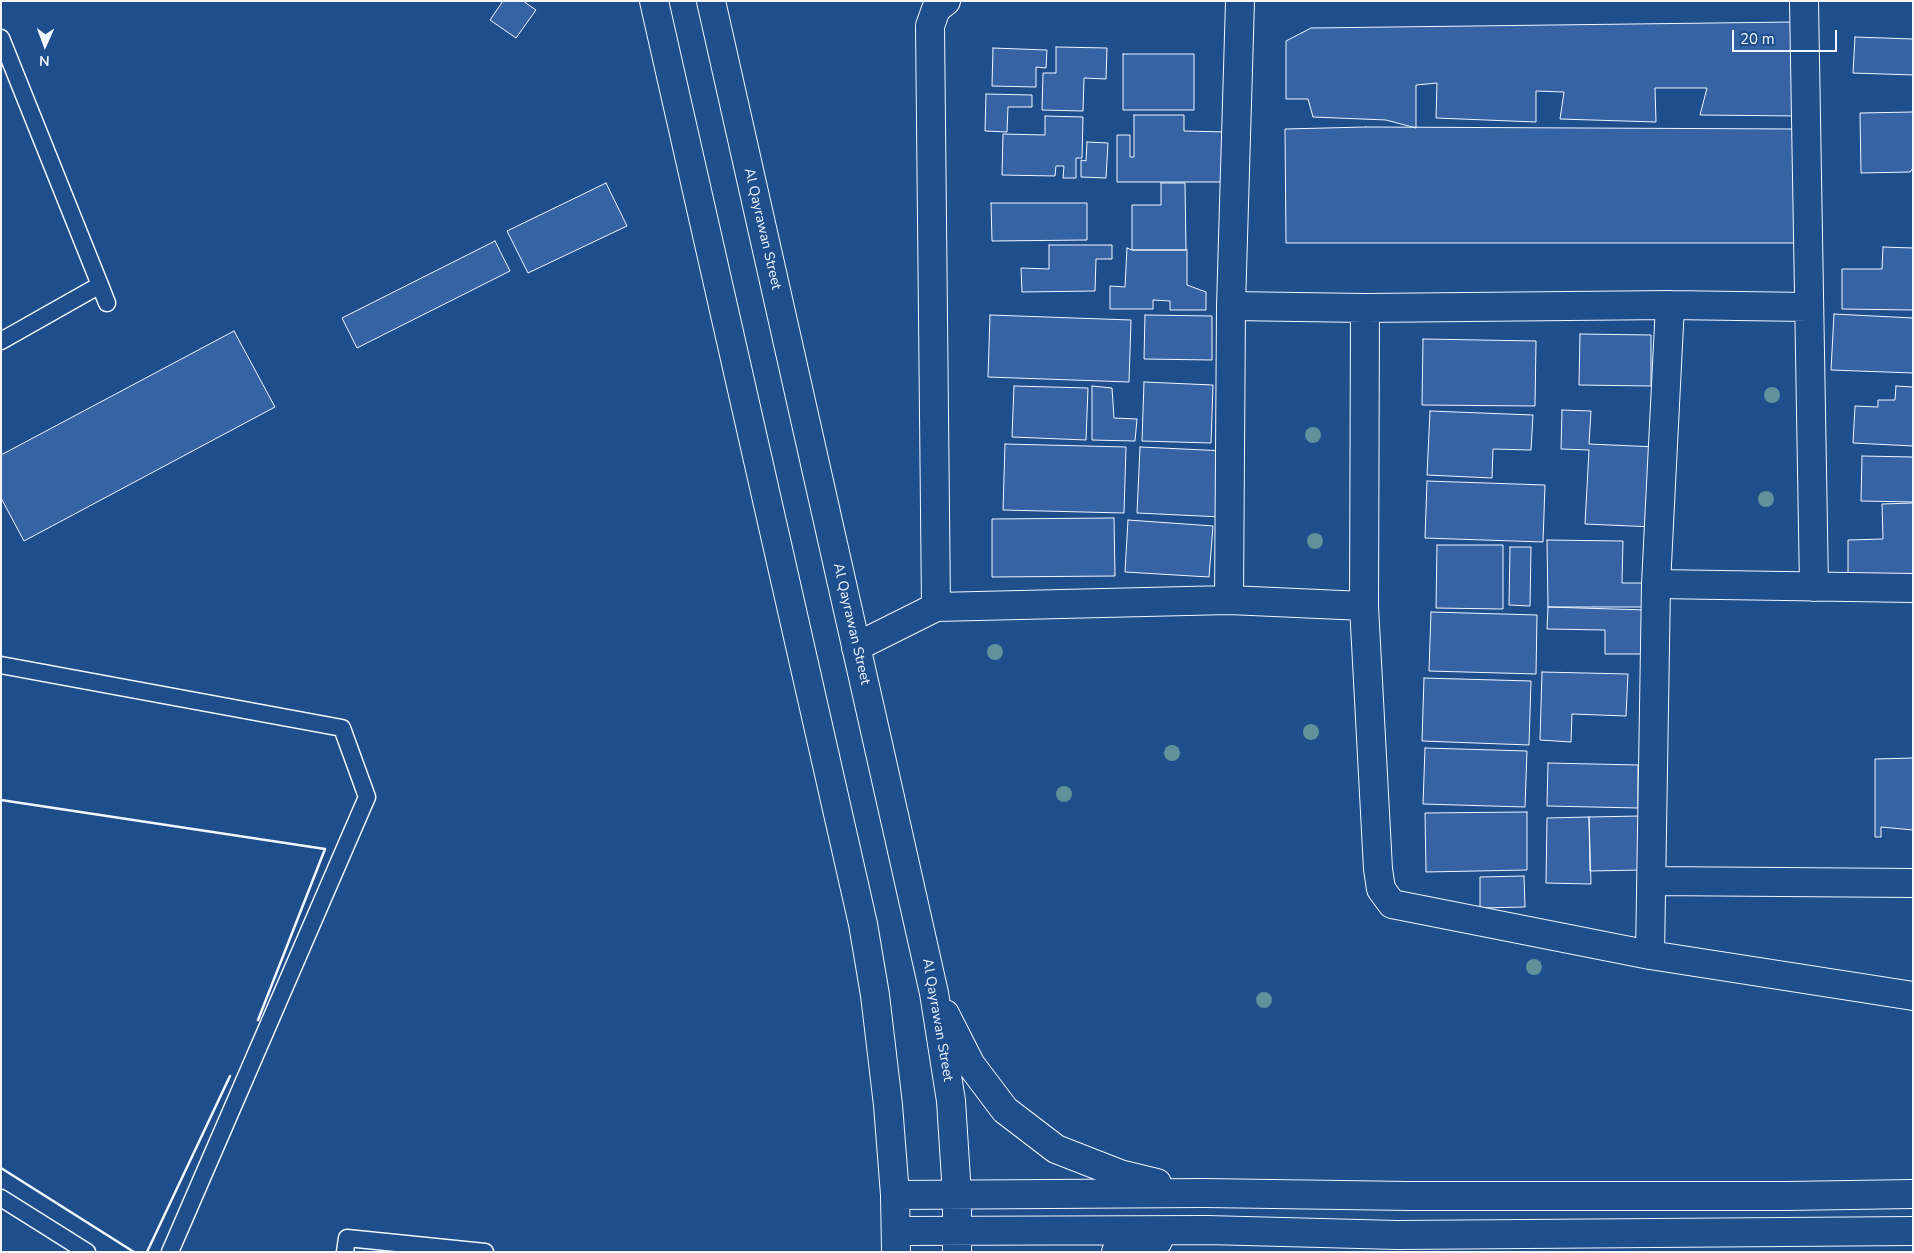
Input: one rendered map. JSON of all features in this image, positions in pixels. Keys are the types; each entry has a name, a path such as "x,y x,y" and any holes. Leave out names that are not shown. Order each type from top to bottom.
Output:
{"street":[{"path":"654,1 862,924 879,1022 888,1104 895,1195 896,1241 957,1241 1208,1230 1397,1235 1913,1231"},
{"name":"Al Qayrawan Street","path":"711,1 934,993 951,1101 957,1195 957,1241"},
{"path":"936,607 930,26 936,9 946,1"},
{"path":"1230,600 1231,306 1240,1"},
{"path":"1804,1 1814,587"},
{"path":"1231,306 1365,308 1670,305 1808,307"},
{"path":"1650,955 1656,584 1670,305"},
{"path":"1365,308 1364,606 1380,889 1392,904 1650,955 1913,996"},
{"path":"1656,584 1913,588"},
{"path":"856,647 936,607 1230,600 1364,606"},
{"path":"1652,881 1913,883"},
{"path":"934,993 971,1065 1005,1110 1056,1149 1120,1174 1204,1193"},
{"path":"895,1195 1204,1193 1409,1196 1787,1196 1913,1194"},
{"path":"1116,1252 1126,1247 1208,1230"}],"lane":[{"path":"1,38 107,303"},
{"path":"1,341 100,285"},
{"path":"1,665 342,728 366,797 170,1252"},
{"path":"1,1198 87,1252"},
{"path":"345,1252 347,1238 485,1252"}],"building":[{"path":"503,1 523,1 536,10 516,38 490,20"},
{"path":"1794,22 1799,116 1700,115 1707,88 1655,88 1656,122 1560,119 1564,92 1536,91 1536,122 1436,118 1437,83 1416,85 1416,128 1386,120 1313,117 1308,99 1286,99 1286,41 1311,28"},
{"path":"1855,37 1913,39 1913,75 1853,73"},
{"path":"1056,47 1107,48 1106,79 1084,78 1083,111 1042,110 1043,73 1056,73"},
{"path":"993,48 1047,50 1046,68 1036,67 1036,87 992,86"},
{"path":"1123,54 1194,54 1194,110 1123,110"},
{"path":"986,94 1032,95 1032,107 1008,107 1007,132 985,131"},
{"path":"1913,112 1913,168 1910,172 1861,173 1860,113"},
{"path":"1134,115 1184,115 1184,131 1227,132 1227,182 1117,182 1117,135 1130,135 1130,157 1134,157"},
{"path":"1045,116 1083,117 1082,158 1076,158 1076,178 1063,178 1064,166 1056,166 1055,176 1002,175 1003,134 1045,135"},
{"path":"1366,127 1795,129 1794,243 1286,243 1285,129"},
{"path":"1087,142 1108,143 1106,178 1081,177 1081,160 1086,161"},
{"path":"606,183 627,226 528,273 507,231"},
{"path":"1161,183 1185,183 1186,250 1132,250 1132,205 1161,205"},
{"path":"991,203 1087,203 1087,240 992,241"},
{"path":"495,241 510,271 357,348 342,318"},
{"path":"1049,245 1112,245 1112,259 1096,259 1095,291 1022,292 1021,268 1049,269"},
{"path":"1883,247 1913,248 1913,310 1842,309 1842,269 1882,269"},
{"path":"1127,248 1132,250 1187,249 1187,285 1206,292 1206,310 1170,310 1170,301 1153,300 1153,309 1110,309 1110,286 1125,287"},
{"path":"1834,314 1913,318 1913,373 1831,370"},
{"path":"990,315 1131,320 1129,382 988,377"},
{"path":"1145,315 1212,316 1212,360 1144,359"},
{"path":"234,331 275,407 24,541 1,498 1,455"},
{"path":"1580,334 1651,335 1651,386 1579,385"},
{"path":"1423,339 1536,341 1535,406 1422,405"},
{"path":"1144,382 1213,385 1211,443 1142,441"},
{"path":"1014,386 1088,388 1086,440 1012,437"},
{"path":"1092,386 1112,388 1114,418 1137,419 1135,441 1092,440"},
{"path":"1896,386 1913,387 1913,446 1853,443 1855,406 1878,407 1878,400 1895,400"},
{"path":"1562,410 1591,411 1589,444 1657,447 1654,527 1585,524 1589,450 1561,449"},
{"path":"1430,411 1533,415 1531,450 1493,449 1492,478 1427,475"},
{"path":"1005,444 1126,447 1124,513 1003,510"},
{"path":"1140,447 1226,451 1222,517 1137,513"},
{"path":"1862,456 1913,457 1913,502 1861,501"},
{"path":"1427,481 1545,485 1543,542 1425,538"},
{"path":"1913,503 1913,574 1848,575 1848,540 1883,539 1882,504"},
{"path":"1114,518 1115,576 992,577 992,519"},
{"path":"1128,520 1213,526 1209,577 1125,572"},
{"path":"1547,540 1623,541 1622,583 1644,583 1643,607 1548,607"},
{"path":"1437,545 1503,545 1503,609 1436,608"},
{"path":"1510,547 1531,547 1530,606 1509,605"},
{"path":"1548,607 1646,610 1645,654 1605,654 1605,630 1547,629"},
{"path":"1431,612 1537,615 1536,674 1429,671"},
{"path":"1542,672 1628,674 1626,716 1572,714 1571,742 1540,740"},
{"path":"1424,678 1531,681 1529,745 1422,741"},
{"path":"1425,748 1527,751 1525,807 1423,804"},
{"path":"1913,758 1913,830 1881,827 1881,837 1875,837 1875,759"},
{"path":"1548,763 1638,765 1638,808 1547,806"},
{"path":"1527,812 1527,870 1426,872 1425,813"},
{"path":"1640,816 1641,870 1590,871 1589,817"},
{"path":"1589,817 1591,884 1546,883 1547,818"},
{"path":"1524,876 1525,907 1480,908 1480,877"}],"wall":[{"path":"1,800 325,849 258,1020"},
{"path":"147,1252 230,1076"},
{"path":"1,1168 134,1252"}]}
